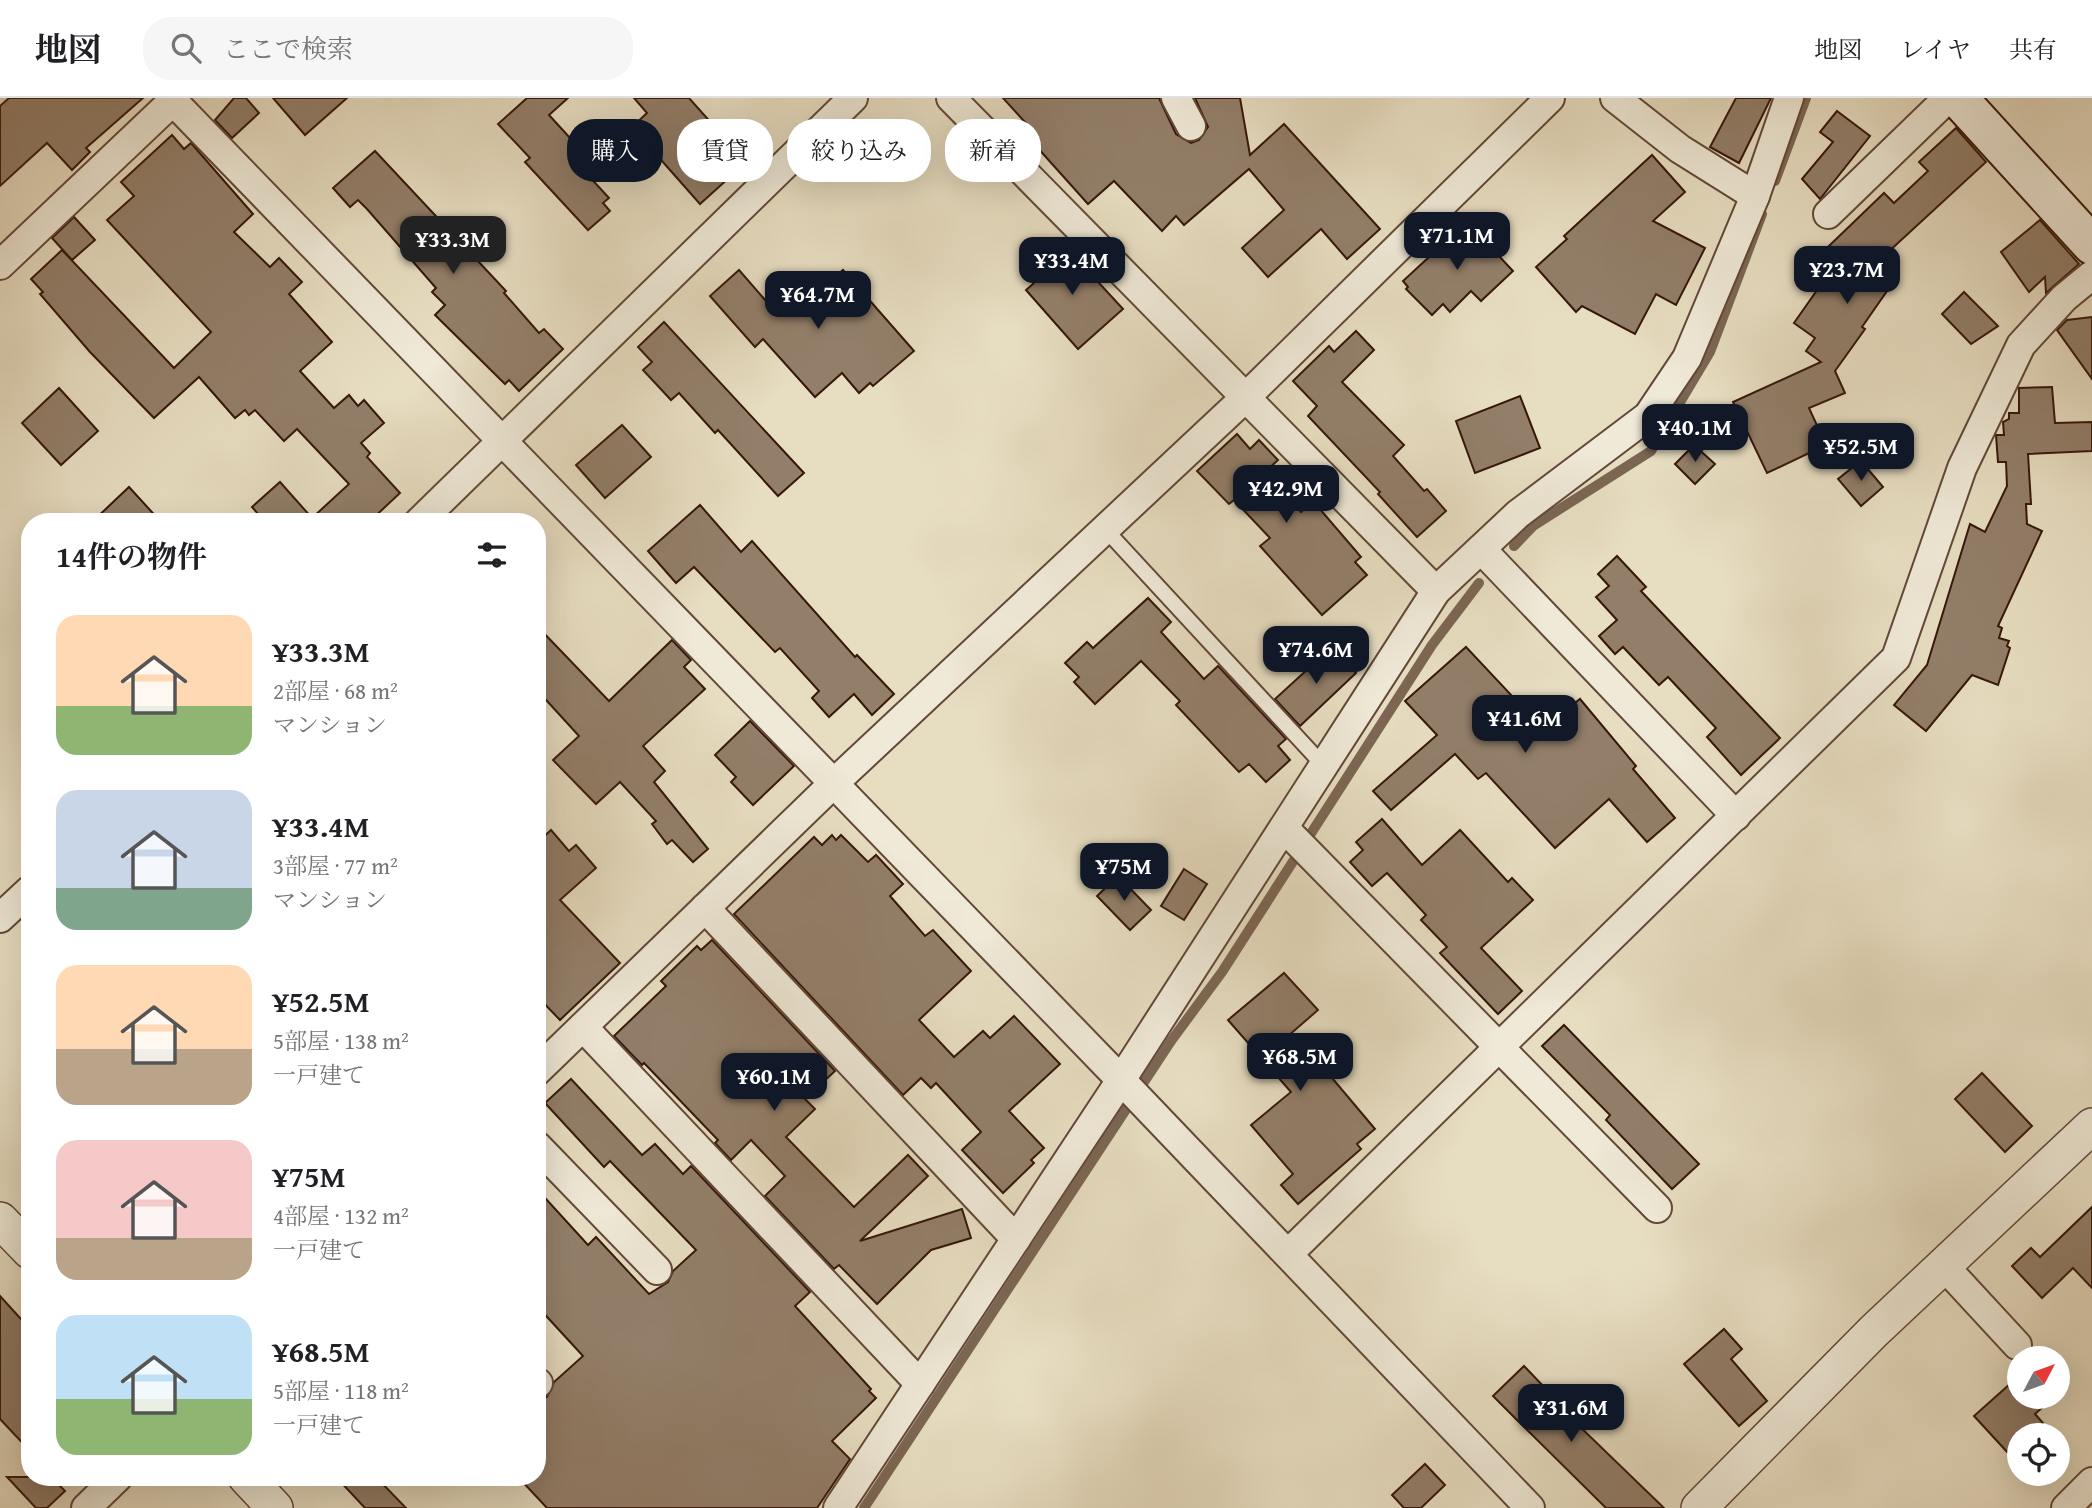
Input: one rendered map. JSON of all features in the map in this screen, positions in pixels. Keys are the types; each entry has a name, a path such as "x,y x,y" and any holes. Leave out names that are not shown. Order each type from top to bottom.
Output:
{"main road":[{"path":"1958,98 2092,245"}],"street":[{"path":"428,513 853,98"},
{"path":"951,98 1436,591"},
{"path":"1176,98 1191,126"},
{"path":"546,1062 834,783 1247,396 1550,98"},
{"path":"1615,98 1680,149 1755,196"},
{"path":"838,1508 1016,1238 1130,1090 1284,828 1436,591 1518,514 1648,416 1687,358 1755,196 1789,98"},
{"path":"1828,214 1948,98"},
{"path":"0,265 175,99 1530,1508"},
{"path":"1287,1254 1500,1049 1896,658 1962,468 2021,345 2064,298 2092,275"},
{"path":"1481,549 1736,816"},
{"path":"1284,828 1657,1208"},
{"path":"0,918 21,898"},
{"path":"705,908 1016,1238"},
{"path":"583,1027 920,1384"},
{"path":"1699,1508 1944,1266 2092,1126"},
{"path":"546,1155 657,1270"},
{"path":"0,1220 21,1242"},
{"path":"1944,1266 2017,1345"},
{"path":"2066,1508 2092,1482"},
{"path":"254,1486 275,1508"}],"lane":[{"path":"1105,529 1324,766"}],"building":[{"path":"9,98 143,98 86,148 90,152 72,170 47,143 0,186 0,106"},
{"path":"234,98 246,98 259,113 232,138 215,120"},
{"path":"273,98 347,98 305,135"},
{"path":"527,98 568,98 549,115 567,135 567,182 594,182 609,198 603,203 610,211 588,230 525,162 530,158 498,124"},
{"path":"634,98 689,98 708,119 677,119 677,178 663,162 663,119 641,119 647,113"},
{"path":"1003,98 1159,98 1176,134 1191,143 1199,140 1208,127 1195,98 1240,98 1250,155 1284,124 1380,229 1347,259 1321,229 1268,277 1242,248 1284,210 1249,169 1184,225 1176,216 1162,231 1114,181 1088,204 1041,152 1041,119 1022,119"},
{"path":"1736,98 1771,98 1739,163 1710,147"},
{"path":"1837,111 1870,136 1820,199 1802,179 1833,142 1820,132"},
{"path":"1956,128 1986,162 1873,266 1894,281 1835,371 1845,393 1809,408 1826,445 1767,473 1733,402 1821,362 1806,351 1815,338 1794,323 1822,283 1804,270 1884,193 1894,203 1928,171 1919,162"},
{"path":"172,135 184,149 191,143 253,214 234,232 270,267 279,258 302,282 289,294 332,342 300,371 334,408 349,395 358,406 364,400 384,423 361,443 370,453 367,457 400,493 379,513 317,513 349,484 297,429 284,441 255,410 249,415 245,410 235,418 199,377 154,418 90,352 40,294 43,292 31,279 62,250 174,368 211,332 107,220 134,196 121,182"},
{"path":"375,151 506,291 504,293 539,333 544,329 563,349 519,391 509,380 505,384 435,315 445,305 432,292 436,288 367,209 358,200 350,207 333,188"},
{"path":"1652,155 1685,192 1653,221 1705,248 1676,305 1656,294 1635,334 1582,306 1576,312 1536,267 1567,239 1564,236"},
{"path":"681,182 724,182 700,204"},
{"path":"74,217 95,240 72,260 52,238"},
{"path":"2040,220 2079,264 2046,293 2045,277 2029,292 2001,252"},
{"path":"1467,222 1513,271 1481,301 1471,291 1450,312 1443,304 1432,315 1406,289 1408,287 1403,281"},
{"path":"1064,245 1123,309 1078,349 1026,290 1034,283 1028,277"},
{"path":"739,270 773,309 801,284 812,297 843,270 914,351 873,386 870,383 859,393 842,373 815,397 763,339 755,347 710,296"},
{"path":"1964,292 1998,326 1971,344 1942,314"},
{"path":"2092,317 2092,379 2057,330 2067,320"},
{"path":"664,322 804,473 778,496 718,430 715,433 679,393 671,400 643,370 652,362 638,347"},
{"path":"1356,331 1374,350 1342,382 1404,445 1393,456 1446,511 1417,537 1378,494 1380,492 1308,416 1317,406 1293,381 1329,346 1334,352"},
{"path":"2052,387 2055,423 2092,422 2092,451 2028,454 2031,504 2026,504 2027,524 2042,531 1998,626 2002,628 1999,638 2009,641 2007,646 2010,648 1998,685 1972,675 1926,731 1894,705 1927,665 1970,524 1985,532 2007,486 2006,462 1998,462 1996,435 2004,435 2003,422 2009,419 2009,413 2019,413 2019,388"},
{"path":"59,388 98,431 61,465 22,423"},
{"path":"1520,396 1540,448 1475,473 1456,421"},
{"path":"622,425 651,457 605,498 576,465"},
{"path":"1237,434 1250,449 1259,440 1278,460 1264,473 1301,512 1313,501 1361,557 1355,562 1367,575 1322,615 1260,546 1270,538 1234,500 1229,504 1197,471"},
{"path":"1694,445 1715,464 1695,484 1675,464"},
{"path":"1861,461 1883,487 1861,506 1838,479"},
{"path":"280,482 308,513 257,513 252,507"},
{"path":"129,487 153,513 102,513"},
{"path":"700,505 741,552 752,541 855,657 857,655 894,694 872,715 854,694 829,717 812,698 819,691 780,648 775,652 694,567 676,583 648,551"},
{"path":"1617,556 1646,587 1641,591 1780,738 1741,775 1707,737 1716,728 1668,677 1659,685 1623,647 1615,654 1599,636 1617,620 1596,597 1609,586 1598,574"},
{"path":"1148,598 1171,622 1161,632 1204,679 1218,666 1286,739 1278,746 1290,760 1266,782 1249,764 1239,772 1176,705 1180,701 1141,661 1095,704 1074,682 1079,677 1065,663 1087,642 1093,648"},
{"path":"546,635 609,701 672,640 691,660 684,667 705,689 643,746 665,771 654,782 708,849 693,862 672,840 667,844 652,824 656,821 620,782 596,804 553,760 579,736 546,700"},
{"path":"1332,647 1356,673 1300,726 1275,699"},
{"path":"1466,647 1543,729 1580,699 1636,766 1633,769 1675,818 1647,842 1609,799 1555,848 1486,773 1478,779 1455,754 1391,810 1373,791 1437,735 1405,701"},
{"path":"750,721 794,766 753,805 731,782 736,777 715,755"},
{"path":"1382,819 1422,865 1460,830 1508,882 1512,878 1533,900 1481,948 1522,991 1498,1014 1440,953 1447,947 1421,920 1426,915 1387,873 1372,886 1350,862 1363,850 1356,842"},
{"path":"551,830 569,851 576,845 596,868 560,900 620,963 560,1020 546,1005 546,835"},
{"path":"832,835 836,840 841,835 868,862 876,855 903,884 890,896 925,936 933,930 971,971 919,1020 954,1057 983,1031 990,1038 1014,1016 1060,1064 1009,1111 1044,1148 1031,1160 1034,1163 1003,1193 962,1150 981,1132 936,1083 931,1088 921,1078 903,1095 734,914 814,837 822,845"},
{"path":"1184,869 1207,884 1184,920 1161,906"},
{"path":"1118,876 1151,910 1130,930 1097,896"},
{"path":"712,940 835,1071 805,1099 815,1109 786,1137 854,1207 908,1155 928,1176 860,1241 962,1209 971,1238 931,1250 877,1304 839,1265 834,1269 765,1196 785,1176 751,1140 731,1160 715,1143 718,1140 644,1063 642,1065 614,1036 666,986 661,981 697,946 701,950"},
{"path":"1284,973 1318,1010 1288,1036 1322,1076 1327,1072 1375,1129 1357,1144 1361,1149 1298,1204 1281,1185 1293,1174 1251,1125 1291,1092 1228,1020"},
{"path":"1564,1025 1699,1164 1672,1189 1606,1120 1610,1115 1542,1046"},
{"path":"1982,1073 2032,1126 2005,1152 1955,1099"},
{"path":"571,1079 642,1155 655,1144 683,1174 691,1166 810,1292 795,1306 871,1389 869,1391 876,1398 832,1441 850,1459 817,1508 547,1508 526,1486 546,1486 546,1397 554,1382 583,1356 546,1316 546,1199 588,1245 596,1237 649,1294 668,1282 673,1271 696,1250 610,1161 604,1167 546,1102"},
{"path":"2092,1207 2092,1288 2073,1268 2042,1298 2012,1266 2031,1248 2040,1257"},
{"path":"0,1296 21,1319 21,1441 0,1419"},
{"path":"1724,1329 1742,1349 1731,1359 1767,1401 1739,1426 1684,1364"},
{"path":"1524,1366 1548,1391 1545,1393 1664,1508 1606,1508 1493,1396"},
{"path":"2007,1387 2007,1409 2041,1409 2035,1414 2043,1423 2007,1423 2007,1452 1974,1416"},
{"path":"1425,1464 1445,1485 1421,1508 1404,1508 1392,1495"},
{"path":"7,1477 21,1477 21,1486 60,1486 65,1491 47,1508 36,1508"},
{"path":"344,1486 385,1486 406,1508 365,1508"}],"waterway":[{"path":"1775,181 1806,98"},
{"path":"1514,546 1533,526 1651,451 1710,352 1762,214"},
{"path":"864,1508 1171,1041 1222,972 1432,645 1479,583"}]}
